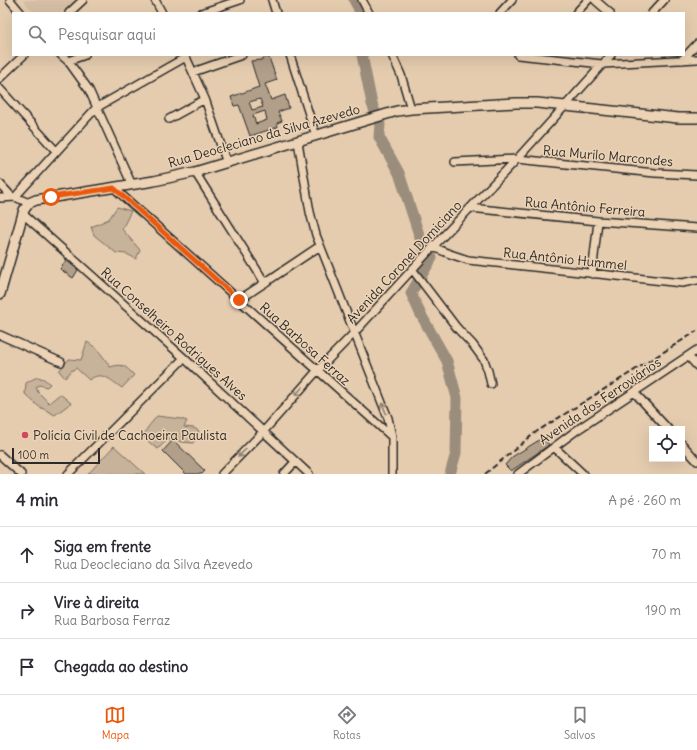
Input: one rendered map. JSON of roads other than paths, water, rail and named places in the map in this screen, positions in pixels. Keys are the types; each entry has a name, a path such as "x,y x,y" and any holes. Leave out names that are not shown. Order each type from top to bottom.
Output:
{"main road":[{"name":"Rua Deocleciano da Silva Azevedo","path":"29,203 42,199 132,185 195,172 367,120 411,109 537,102 678,118 697,118"},
{"path":"0,294 23,214 29,203"}],"street":[{"path":"10,0 21,12"},
{"path":"70,12 83,0"},
{"path":"155,0 161,12"},
{"path":"204,12 240,0"},
{"path":"272,0 276,12"},
{"path":"362,0 368,12"},
{"path":"501,12 512,0"},
{"path":"577,12 588,0"},
{"path":"595,0 609,12"},
{"path":"653,12 664,0"},
{"path":"682,60 697,44"},
{"path":"0,78 23,56"},
{"path":"62,56 68,61 85,85 132,185"},
{"path":"68,61 82,56"},
{"path":"13,197 96,108 185,56 205,99 228,163"},
{"path":"193,72 239,56"},
{"path":"290,56 316,136"},
{"path":"392,56 401,75 411,109"},
{"path":"538,56 602,64 697,59"},
{"name":"Avenida Coronel Domiciano","path":"222,474 263,432 317,371 355,332 412,269 517,159 610,56"},
{"path":"0,89 56,151"},
{"path":"169,119 205,99"},
{"path":"298,142 312,223 388,418 392,437 392,474"},
{"name":"Rua Murilo Marcondes","path":"455,162 517,159 655,173 697,175"},
{"path":"195,172 265,282"},
{"path":"0,184 13,197"},
{"name":"Rua Barbosa Ferraz","path":"114,188 392,437"},
{"path":"1,197 13,197 29,203"},
{"name":"Rua Antônio Ferreira","path":"470,208 598,221 697,228"},
{"name":"Rua Conselheiro Rodrigues Alves","path":"23,214 184,358 309,474"},
{"path":"592,274 598,221"},
{"path":"239,300 320,246"},
{"name":"Rua Antônio Hummel","path":"431,249 468,260 682,284 697,280"},
{"path":"412,269 457,328 473,345 484,360 491,384"},
{"path":"0,335 61,362"},
{"name":"Avenida dos Ferroviários","path":"518,474 554,447 697,350"},
{"path":"688,356 697,366"},
{"path":"68,474 184,358"},
{"path":"634,392 665,426"},
{"path":"554,447 583,474"},
{"path":"685,447 697,461"},
{"path":"0,455 21,474"},
{"path":"284,474 295,462"}],"waterway":[{"path":"354,0 359,12"},
{"path":"362,56 372,104 380,124 379,137 399,173 422,244 432,258 411,293 420,313 447,361 457,398 456,453 450,474"}],"railway":[{"path":"485,474 536,432 697,331"}],"place":[{"name":"Polícia Civil de Cachoeira Paulista","path":"25,435"}]}
